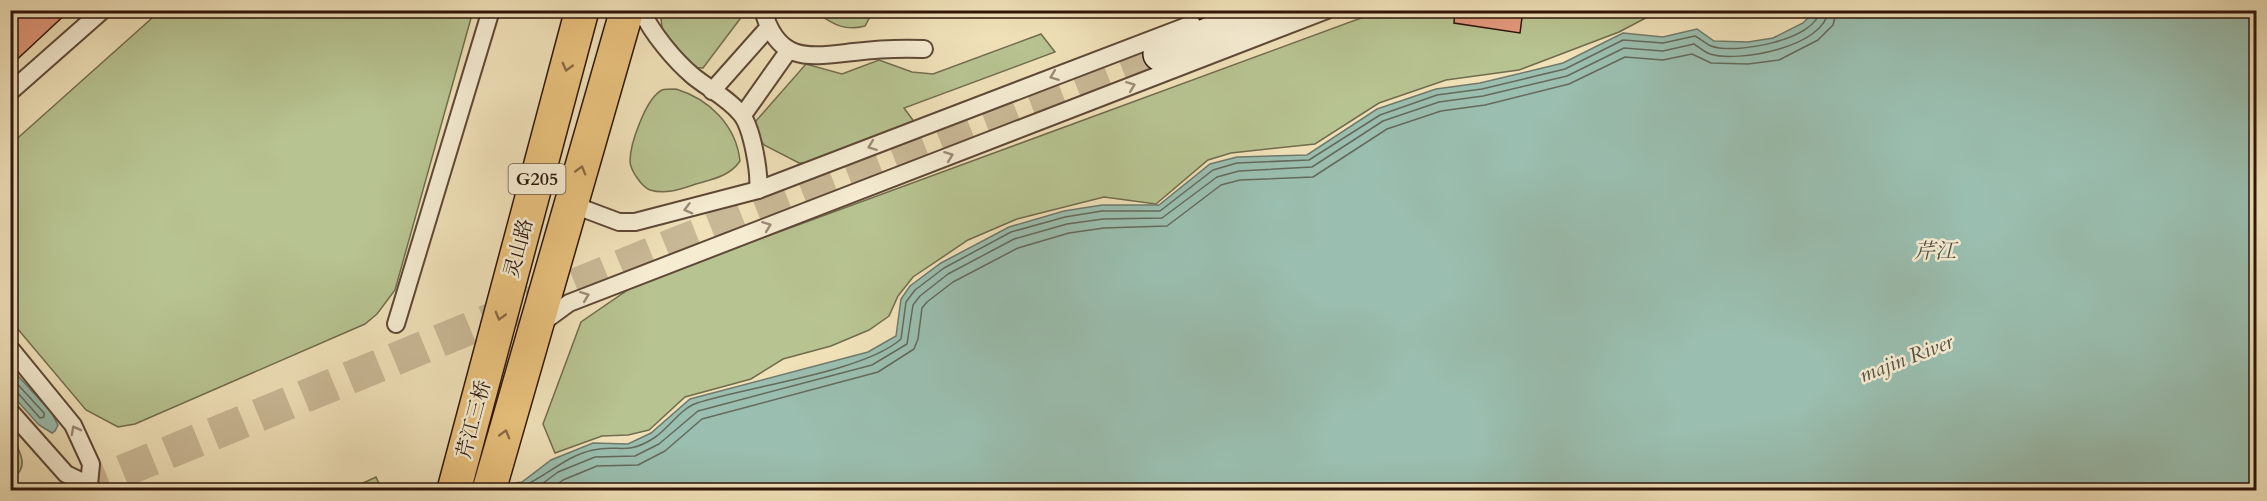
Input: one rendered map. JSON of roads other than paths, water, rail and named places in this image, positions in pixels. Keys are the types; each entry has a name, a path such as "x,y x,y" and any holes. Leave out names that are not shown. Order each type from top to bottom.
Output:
{"highway":[{"name":"灵山路","path":"492,347 582,10"},
{"name":"灵山路","path":"489,490 627,10"},
{"name":"芹江三桥","path":"454,490 492,347"}],"street":[{"path":"1160,54 1270,10"}],"lane":[{"path":"10,92 103,10"},
{"path":"396,324 491,10"},
{"path":"641,10 676,59 742,115 750,132 759,180 758,190"},
{"path":"763,10 768,28 776,41 789,50 806,57 892,48 924,49"},
{"path":"571,204 619,222 635,222 758,190 1227,10"},
{"path":"536,327 569,303 1327,10"},
{"path":"712,91 768,28"},
{"path":"742,115 789,50"},
{"path":"10,348 73,425 91,464 89,485 66,474 10,411"}],"water":[{"name":"芹江","path":"1816,10 2256,11 2256,490 464,490 522,482 551,460 593,443 628,444 651,433 690,399 868,352 896,336 901,299 910,286 941,263 1009,227 1064,211 1102,205 1159,205 1210,164 1237,157 1307,155 1377,109 1436,89 1480,83 1563,63 1623,33 1663,37 1697,29 1714,41 1748,42 1773,38 1803,23"},
{"path":"10,367 51,412 58,425 55,431 52,433 39,425 11,394"}],"tunnel":[{"path":"77,490 672,245 1160,54"}],"water label":[{"name":"majin River","path":"1906,358"}]}
